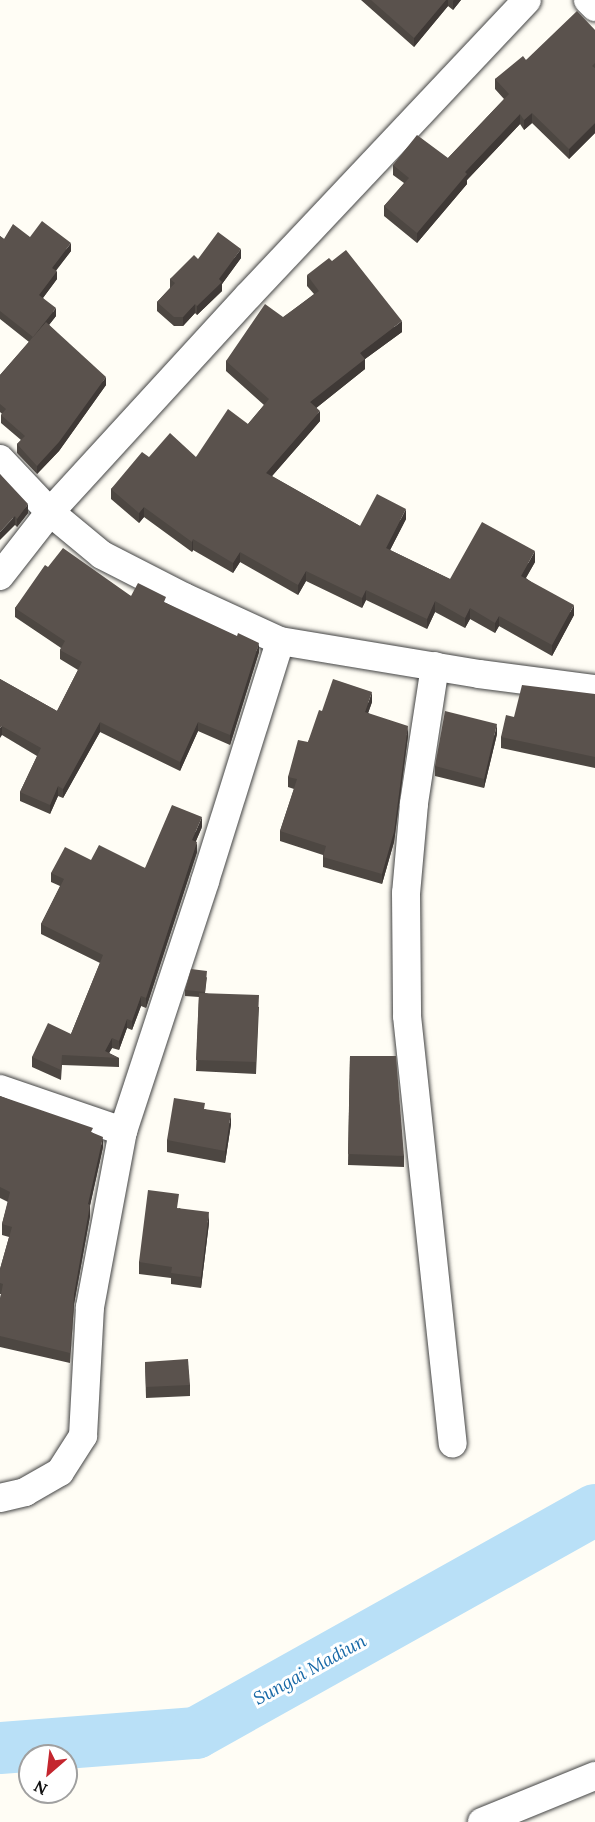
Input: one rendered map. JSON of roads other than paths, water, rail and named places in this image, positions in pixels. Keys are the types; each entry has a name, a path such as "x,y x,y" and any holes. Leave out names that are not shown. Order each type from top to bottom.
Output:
{"street":[{"path":"0,576 50,512 249,295 527,0"},
{"path":"588,0 595,7"},
{"path":"0,459 50,512 102,555 184,597 280,641 595,689"},
{"path":"0,1498 25,1492 60,1472 82,1436 90,1307 123,1131 205,881 280,641"},
{"path":"435,666 414,804 406,893 407,1016 453,1444"},
{"path":"0,1089 123,1131"},
{"path":"482,1822 595,1776"}],"waterway":[{"name":"Sungai Madiun","path":"0,1748 196,1733 595,1510"}]}
